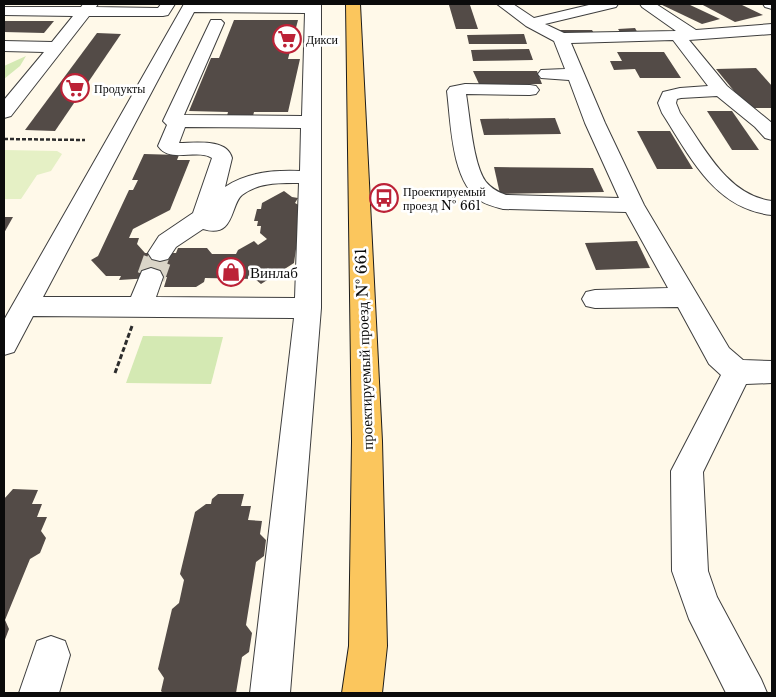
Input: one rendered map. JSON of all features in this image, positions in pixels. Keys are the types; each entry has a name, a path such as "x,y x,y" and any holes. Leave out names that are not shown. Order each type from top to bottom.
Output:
{"main road":[{"name":"проектируемый проезд № 661","path":"353,4 367,441 368,646 362,693"}],"street":[{"path":"4,11 34,8 88,8 163,12 168,4"},
{"path":"504,4 531,23 554,44 561,75 595,123 633,205 719,356 737,372 772,372"},
{"path":"531,23 611,4"},
{"path":"647,4 685,35 721,90 762,122 772,134"},
{"path":"160,253 166,241 198,221 204,213 222,158 221,154 215,150 168,146 155,121 190,6 311,7"},
{"path":"298,42 311,7"},
{"path":"270,693 308,308 311,7"},
{"path":"6,106 88,8"},
{"path":"4,344 25,306 155,121 216,23"},
{"path":"554,44 772,28"},
{"path":"4,46 57,46"},
{"path":"530,90 465,89 456,91 468,168 477,185 488,196 502,202 633,205"},
{"path":"721,90 680,93 670,96 667,103 671,113 719,180 742,197 767,208 772,208"},
{"path":"155,121 311,122"},
{"path":"180,232 216,221 225,212 231,194 254,180 270,177 310,177"},
{"path":"140,307 151,277"},
{"path":"595,299 685,297"},
{"path":"25,306 308,308"},
{"path":"737,372 687,471 690,571 702,606 747,693"},
{"path":"38,693 51,655"}],"path":[{"path":"4,139 85,140"},
{"path":"115,373 140,307"}],"green space":[{"path":"26,56 20,66 4,79 4,66"},
{"path":"4,150 57,151 62,154 51,171 37,175 21,199 4,199"},
{"path":"143,336 223,337 211,384 126,383"}],"building":[{"path":"660,4 688,4 720,19 702,24"},
{"path":"701,4 740,4 763,15 735,22"},
{"path":"449,5 470,5 478,29 456,29"},
{"path":"234,20 298,20 288,59 300,59 288,112 254,112 253,116 227,116 228,112 189,111 211,58 219,58"},
{"path":"4,21 54,21 44,33 4,32"},
{"path":"635,28 639,35 622,35 618,29"},
{"path":"556,30 592,30 595,35 560,35"},
{"path":"97,33 121,34 55,131 25,130"},
{"path":"524,34 527,44 469,44 467,35"},
{"path":"529,49 533,60 473,61 471,50"},
{"path":"617,52 664,52 681,78 640,78 635,69 614,70 610,61 622,61"},
{"path":"756,68 772,86 772,108 748,108 716,69"},
{"path":"473,71 537,71 542,84 479,84"},
{"path":"707,111 732,111 759,150 732,150"},
{"path":"555,118 561,134 484,135 480,119"},
{"path":"637,131 670,131 693,169 657,169"},
{"path":"144,154 179,155 177,160 190,160 170,210 133,229 129,238 139,238 137,244 145,253 176,253 178,248 207,248 212,254 236,254 238,250 254,241 258,245 267,239 260,233 261,226 257,226 258,221 254,221 257,209 261,209 262,203 284,191 292,197 298,198 295,203 304,208 300,221 294,263 261,284 255,279 205,278 204,282 196,287 164,287 167,277 119,280 121,276 106,276 91,260 98,256 129,190 133,190 138,180 132,180"},
{"path":"494,167 593,168 604,192 500,194"},
{"path":"4,217 13,217 4,233"},
{"path":"637,241 650,268 596,270 585,243"},
{"path":"13,489 38,490 32,504 42,504 37,517 47,517 41,531 46,538 40,553 30,559 5,620 9,629 4,642 4,499"},
{"path":"218,494 244,494 241,506 251,506 248,520 262,521 260,534 266,540 264,556 256,562 246,625 252,633 249,652 242,657 236,693 163,693 161,691 164,678 158,669 172,609 179,603 184,580 180,574 195,512 206,504 211,504 212,499"}],"tunnel":[{"path":"157,261 160,253"},
{"path":"151,277 157,260"}],"place":[{"name":"Дикси","path":"287,39"},
{"name":"Продукты","path":"75,88"},
{"name":"Проектируемый проезд № 661","path":"384,198"},
{"name":"Винлаб","path":"231,272"}]}
